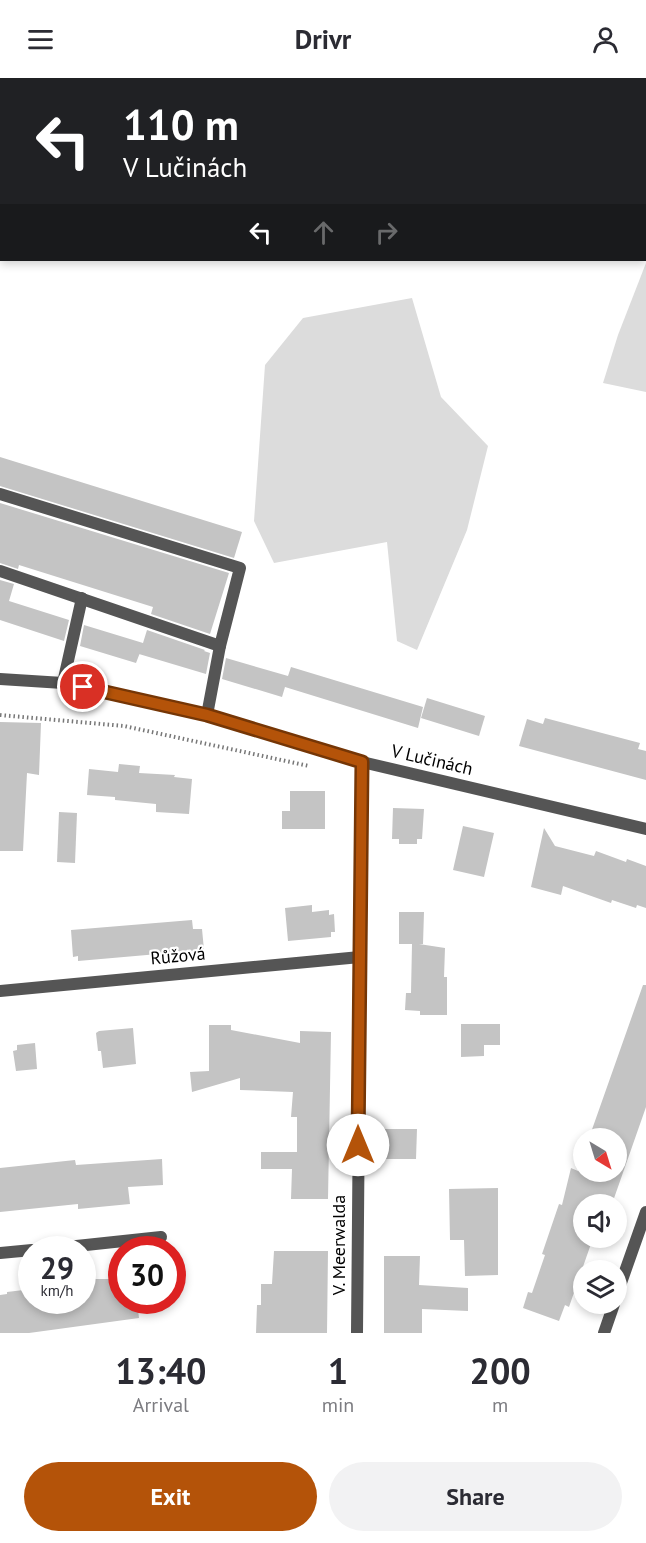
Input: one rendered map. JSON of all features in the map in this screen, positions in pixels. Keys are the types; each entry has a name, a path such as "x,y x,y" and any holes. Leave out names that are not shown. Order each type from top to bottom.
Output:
{"street":[{"path":"0,494 240,568 220,646 207,715"},
{"path":"0,571 220,646"},
{"path":"63,683 82,598"},
{"name":"V Lučinách","path":"0,679 63,683 207,715 362,762 646,829"},
{"name":"V. Meerwalda","path":"357,1333 362,762"},
{"name":"Růžová","path":"0,991 360,957"},
{"path":"627,1266 646,1212"},
{"path":"0,1253 18,1251"},
{"path":"604,1333 611,1314"}],"path":[{"path":"0,715 124,726 311,766"}],"shaded area":[{"path":"646,263 646,392 603,383 618,335"},
{"path":"412,298 441,397 488,446 467,530 417,650 397,641 387,542 274,563 254,521 265,365 303,318"}],"building":[{"path":"0,457 242,532 234,558 0,486"},
{"path":"0,503 229,573 210,634 151,614 153,607 19,565 18,569 0,563"},
{"path":"0,580 14,584 9,601 69,620 64,641 0,620"},
{"path":"84,625 143,643 147,630 205,650 210,653 206,674 139,654 136,663 80,646"},
{"path":"226,658 288,676 291,667 423,707 418,728 285,687 282,697 222,679"},
{"path":"427,698 485,716 479,736 421,718"},
{"path":"545,718 640,743 638,749 646,751 646,780 519,746 527,719 543,724"},
{"path":"0,722 41,723 39,775 27,773 23,851 0,851"},
{"path":"119,764 140,766 139,773 175,775 174,777 192,779 189,814 156,812 156,804 87,795 89,769 118,772"},
{"path":"290,791 325,791 325,829 282,829 282,811 290,811"},
{"path":"393,808 424,809 422,839 417,839 417,844 399,844 399,839 392,839"},
{"path":"59,812 77,813 75,863 57,862"},
{"path":"463,826 494,833 484,877 453,870"},
{"path":"544,828 555,846 594,856 596,851 626,862 627,859 646,866 646,908 637,905 636,908 612,900 611,903 563,886 561,895 531,887"},
{"path":"312,905 312,912 329,910 329,915 334,914 335,932 331,932 331,937 288,941 285,908"},
{"path":"399,912 424,912 423,944 419,944 445,948 444,977 447,977 447,1015 420,1015 420,1011 405,1010 406,993 411,993 412,944 399,944"},
{"path":"192,920 193,929 202,929 204,950 78,961 78,956 73,957 71,930"},
{"path":"643,985 646,985 646,1107 627,1161 627,1128 593,1128"},
{"path":"461,1024 500,1024 500,1045 484,1045 484,1056 461,1057"},
{"path":"209,1025 231,1025 231,1030 300,1043 300,1031 331,1032 328,1199 291,1199 292,1169 261,1169 261,1152 297,1152 297,1117 291,1117 293,1092 240,1090 240,1078 192,1092 190,1072 209,1071"},
{"path":"133,1028 136,1064 103,1068 96,1033"},
{"path":"35,1043 37,1069 16,1071 13,1051 17,1050 17,1045"},
{"path":"385,1129 417,1129 416,1159 385,1159"},
{"path":"162,1159 163,1185 128,1187 130,1204 78,1209 78,1204 0,1212 0,1168 75,1160 76,1165"},
{"path":"571,1168 573,1169 573,1182 620,1182 616,1194 573,1194 573,1248 590,1248 585,1260 573,1260 573,1296 569,1307 565,1305 559,1321 523,1308 528,1292 532,1293 559,1204 562,1205"},
{"path":"498,1188 498,1275 465,1276 464,1240 450,1240 449,1189"},
{"path":"274,1251 328,1251 327,1333 256,1333 257,1305 261,1305 261,1284 272,1284"},
{"path":"384,1256 420,1256 419,1285 468,1288 468,1311 422,1309 422,1333 384,1333"},
{"path":"96,1279 108,1279 108,1314 139,1314 139,1318 29,1333 0,1333 0,1295 7,1294 7,1292 18,1291 18,1314 96,1314"}],"route":[{"path":"83,687 207,715 362,762 358,1145"}]}
